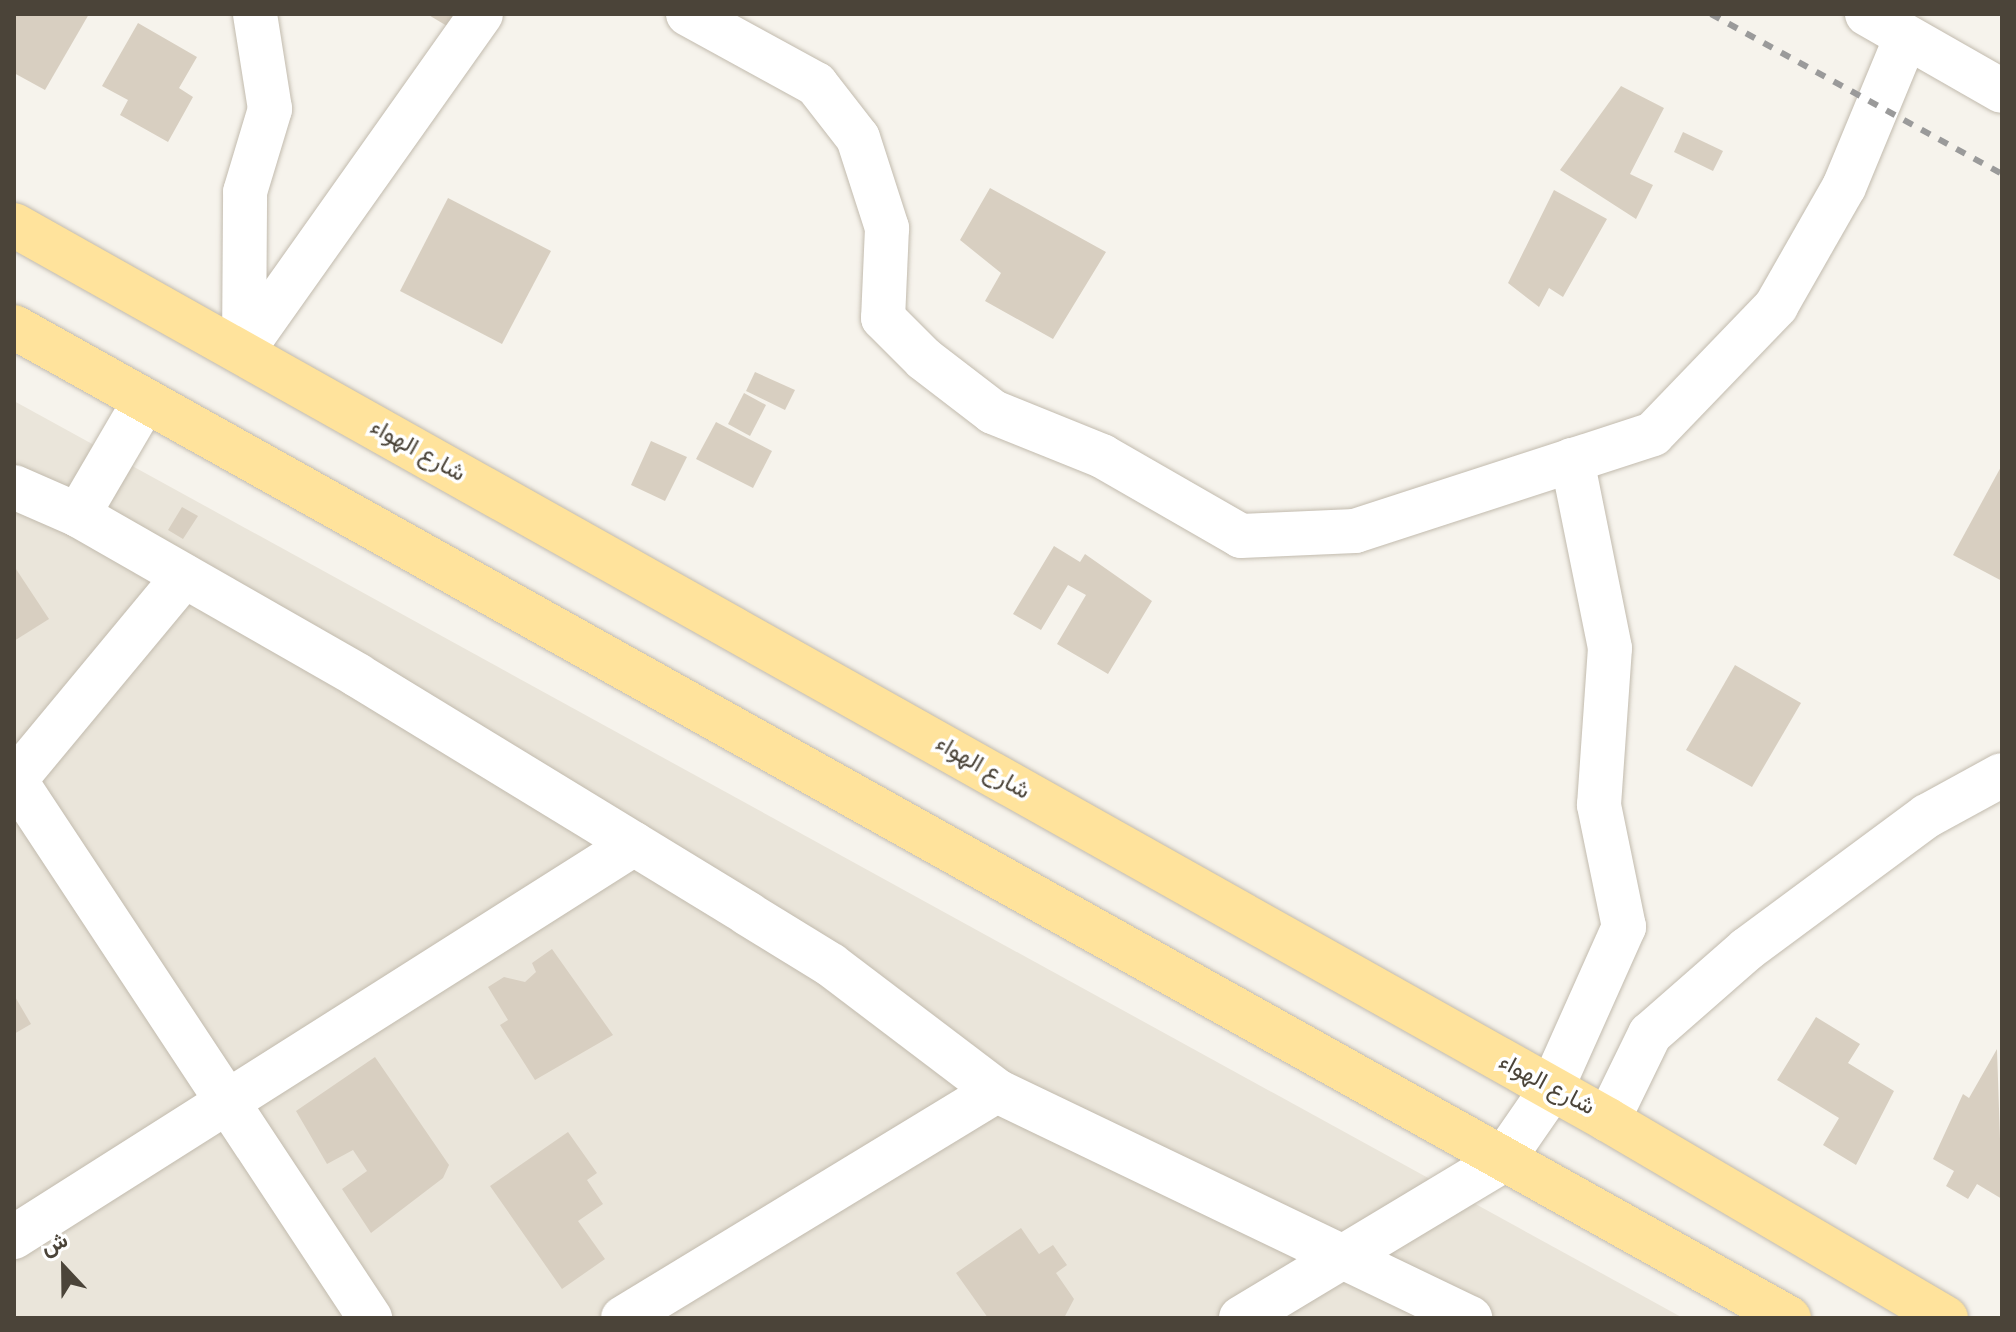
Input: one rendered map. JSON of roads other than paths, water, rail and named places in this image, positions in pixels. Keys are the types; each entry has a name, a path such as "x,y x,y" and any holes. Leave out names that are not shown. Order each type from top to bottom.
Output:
{"main road":[{"name":"شارع الهواء","path":"14,225 244,349 1608,1120 1946,1318"},
{"path":"14,327 1502,1161 1789,1318"}],"street":[{"path":"244,349 245,192 270,109 255,14"},
{"path":"244,349 481,14"},
{"path":"688,14 816,84 850,127 887,228 883,318 993,412 1102,456 1241,536 1355,531 1653,434 1776,306 1844,187 1906,37"},
{"path":"1867,14 2002,91"},
{"path":"78,515 144,402"},
{"path":"1241,1318 1502,1161 1551,1090 1624,927 1599,805 1610,648 1572,460"},
{"path":"14,487 78,515 184,576 831,965 997,1091 1470,1318"},
{"path":"184,576 15,780 370,1318"},
{"path":"1608,1120 1650,1034 1747,949 1927,816 2002,775"},
{"path":"14,1237 634,844"},
{"path":"623,1318 997,1091"}],"railway":[{"path":"1711,14 2002,174"}]}
